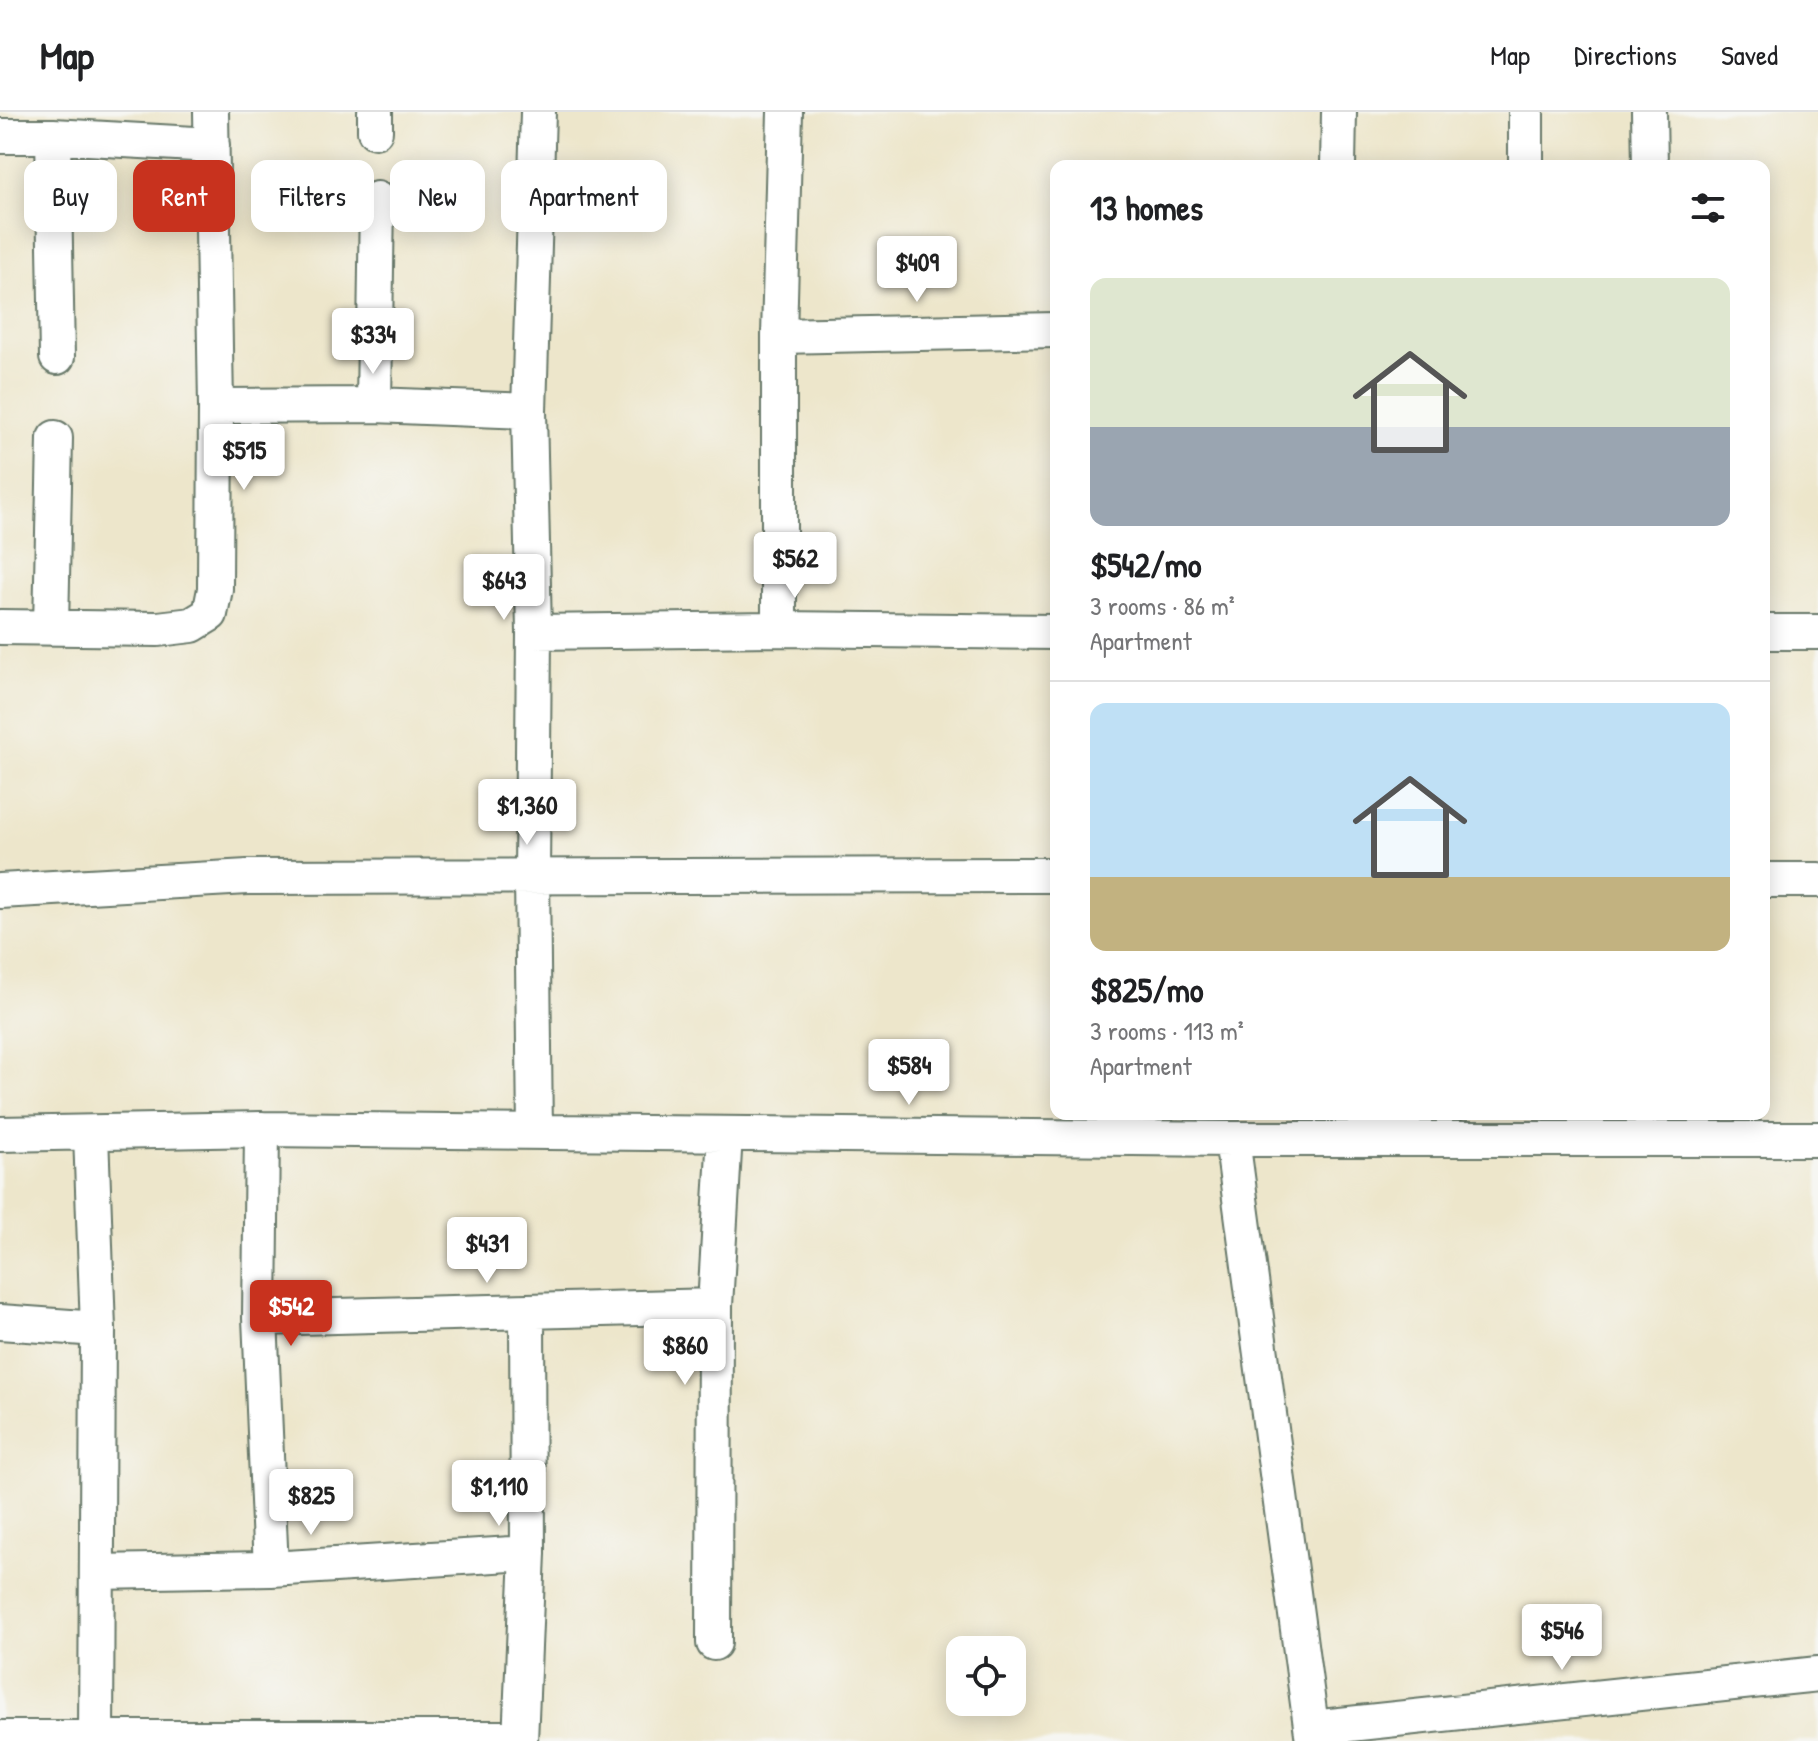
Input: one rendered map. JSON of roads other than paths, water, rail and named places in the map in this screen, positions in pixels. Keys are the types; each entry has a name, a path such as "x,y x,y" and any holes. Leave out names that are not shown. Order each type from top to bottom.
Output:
{"street":[{"path":"535,1132 532,876 534,632 529,411 538,112"},
{"path":"779,629 779,336 785,112"},
{"path":"1338,160 1339,112"},
{"path":"1526,112 1526,160"},
{"path":"1649,112 1650,160"},
{"path":"0,136 211,129 216,406 215,589 210,614 192,625 158,629 0,627"},
{"path":"53,136 57,357"},
{"path":"374,405 377,199"},
{"path":"779,336 1050,330"},
{"path":"216,406 374,405 529,411"},
{"path":"51,627 55,438"},
{"path":"534,632 779,629 1050,632"},
{"path":"1770,632 1818,632"},
{"path":"0,891 248,877 1050,875"},
{"path":"1770,880 1818,880"},
{"path":"0,1134 262,1129 725,1134 1074,1126 1232,1139 1818,1139"},
{"path":"262,1129 260,1318 271,1569"},
{"path":"91,1134 98,1329 96,1740"},
{"path":"714,1643 715,1306 725,1134"},
{"path":"1232,1139 1312,1735 1818,1674"},
{"path":"260,1318 715,1306"},
{"path":"0,1738 520,1740 528,1553 527,1313"},
{"path":"0,1322 98,1329"},
{"path":"97,1572 271,1569 528,1553"}]}
